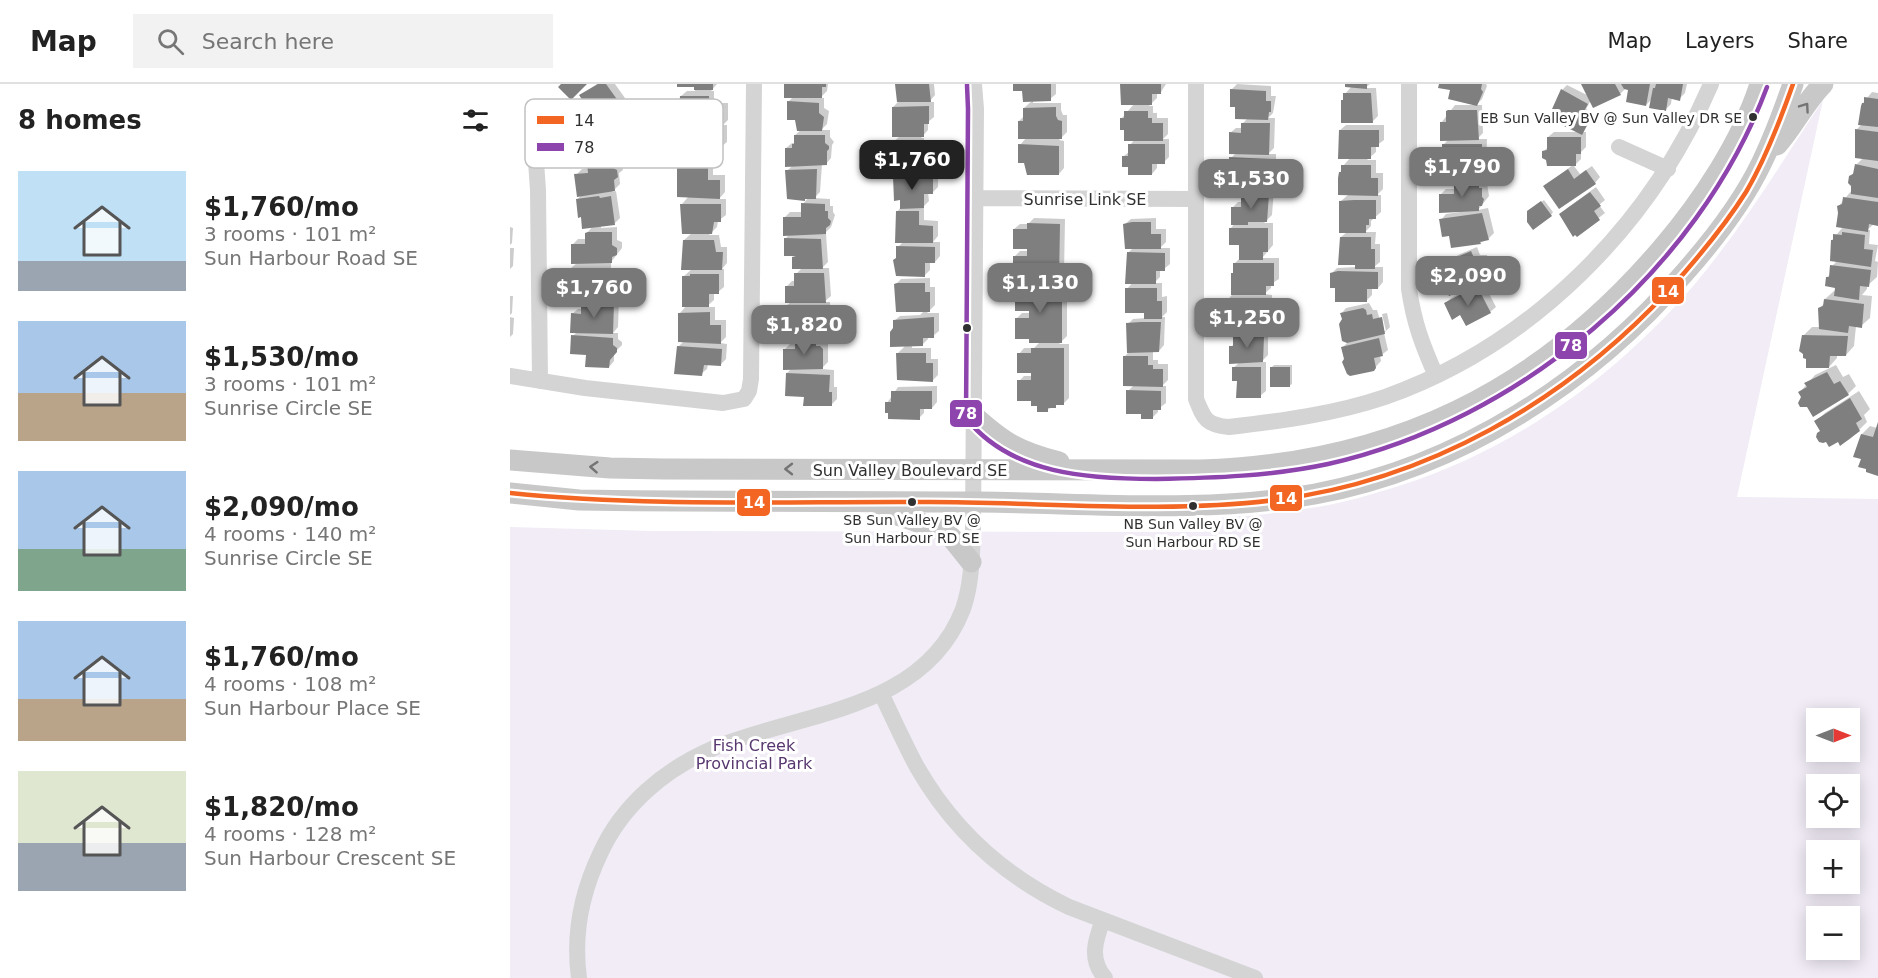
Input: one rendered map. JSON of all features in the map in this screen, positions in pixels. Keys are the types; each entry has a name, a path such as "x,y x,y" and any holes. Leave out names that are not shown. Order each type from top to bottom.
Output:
{"main road":[{"name":"Sun Valley Boulevard SE","path":"510,460 632,468 1240,469 1311,460 1380,442 1423,426 1494,392 1528,371 1589,323 1648,264 1696,206 1745,121 1760,84"},
{"name":"Sun Valley Boulevard SE","path":"510,494 579,500 973,502 1172,506 1241,502 1311,494 1352,486 1390,474 1427,460 1500,425 1571,380 1629,332 1705,249 1728,218 1761,164 1793,84"},
{"path":"1761,164 1788,133 1804,107 1823,84"},
{"path":"973,415 1009,445 1031,455 1092,470"},
{"path":"854,501 894,512 941,530 951,537 971,562"}],"street":[{"path":"510,376 585,388 723,403 744,399 749,391 751,379 754,84"},
{"path":"579,978 577,936 585,890 608,838 641,796 674,770 713,749 858,703 881,693 920,669 943,644 964,606 970,582 973,502 976,109 974,84"},
{"path":"1196,84 1196,399 1201,413 1208,422 1216,426 1229,427 1329,412 1384,397 1436,376 1495,343 1575,279 1625,227 1668,169 1711,84"},
{"path":"1409,84 1409,289 1413,316 1421,342 1436,376"},
{"path":"1620,147 1668,169"},
{"path":"536,168 540,381"},
{"name":"Sunrise Link SE","path":"974,198 1196,199"},
{"path":"881,693 918,768 939,801 965,833 1015,877 1049,897 1103,920 1230,973 1255,978"},
{"path":"1103,920 1094,952 1097,964 1105,978"}],"green space":[{"name":"Fish Creek Provincial Park","path":"1823,100 1737,497 1878,499 1878,978 510,978 510,527 652,531 1192,532 1220,518 1322,506 1357,498 1444,470 1485,451 1524,429 1597,379 1664,318 1694,285 1777,171"}],"building":[{"path":"561,84 587,84 572,99 558,87"},
{"path":"598,84 606,84 617,99 582,99 579,95"},
{"path":"677,84 713,84 713,90 694,90 694,87 677,87"},
{"path":"784,84 826,84 826,87 822,87 822,98 784,98"},
{"path":"895,84 929,84 931,102 897,102"},
{"path":"1013,84 1051,84 1051,101 1023,102 1022,91 1013,91"},
{"path":"1120,84 1161,84 1161,94 1152,94 1152,105 1121,105"},
{"path":"1345,84 1367,84 1367,89 1345,87"},
{"path":"1439,84 1482,84 1483,92 1477,106 1448,99 1450,90 1438,88"},
{"path":"1581,84 1615,84 1621,95 1593,108"},
{"path":"1621,84 1650,84 1646,106 1626,102 1628,90 1624,89"},
{"path":"1656,84 1683,84 1680,101 1668,98 1666,111 1649,108"},
{"path":"1230,89 1266,91 1266,101 1271,101 1268,120 1235,119 1235,107 1230,107"},
{"path":"1561,89 1588,104 1582,115 1590,120 1582,135 1548,118"},
{"path":"1343,93 1371,93 1373,123 1341,123"},
{"path":"680,96 709,96 709,99 680,99"},
{"path":"1864,97 1878,99 1878,127 1858,125"},
{"path":"787,101 819,103 819,113 824,117 822,131 797,131 795,120 787,120"},
{"path":"929,106 929,124 924,124 924,137 892,137 892,107"},
{"path":"1056,107 1056,116 1062,121 1062,139 1018,139 1018,121 1023,121 1023,108"},
{"path":"1477,110 1479,140 1440,141 1440,122 1446,122 1446,111"},
{"path":"1124,111 1148,111 1148,118 1152,118 1152,123 1163,123 1163,141 1124,141 1124,130 1120,130 1120,118 1124,118"},
{"path":"1241,123 1270,123 1269,155 1229,154 1229,132 1241,133"},
{"path":"1855,129 1878,132 1878,161 1855,158"},
{"path":"1339,130 1379,130 1379,147 1371,147 1371,159 1338,159"},
{"path":"794,135 825,135 825,143 829,146 827,165 785,167 785,148 792,148"},
{"path":"1547,137 1581,137 1581,154 1576,154 1576,166 1547,166 1546,160 1542,158 1542,151 1547,150"},
{"path":"891,143 919,143 919,154 935,154 934,173 889,172"},
{"path":"1018,144 1059,146 1059,175 1027,175 1024,163 1018,163"},
{"path":"1128,144 1165,144 1165,164 1152,164 1152,175 1128,175 1128,167 1122,167 1122,156 1128,156"},
{"path":"1442,144 1482,144 1481,174 1451,174 1450,162 1442,162"},
{"path":"1229,157 1271,159 1271,167 1275,167 1275,188 1245,190 1245,176 1229,176"},
{"path":"1855,164 1878,169 1878,198 1851,194 1851,186 1848,183"},
{"path":"1341,165 1371,165 1371,178 1378,178 1378,196 1338,195"},
{"path":"588,168 617,170 618,177 614,180 615,191 577,197 574,174 588,173"},
{"path":"677,168 708,168 708,180 720,180 720,199 677,197"},
{"path":"817,169 816,199 805,199 805,201 787,199 785,170"},
{"path":"1568,169 1574,179 1586,170 1596,184 1559,209 1543,186"},
{"path":"893,176 933,176 933,194 924,194 924,208 900,209 900,200 894,201"},
{"path":"1454,180 1479,180 1479,188 1482,188 1484,199 1482,206 1479,206 1479,211 1439,213 1439,194 1454,194"},
{"path":"1590,192 1601,206 1594,211 1600,220 1577,237 1575,235 1573,237 1559,214"},
{"path":"1241,194 1269,194 1267,222 1231,225 1231,207 1241,207"},
{"path":"599,196 600,198 611,196 615,225 582,229 576,199"},
{"path":"1843,197 1878,202 1878,226 1869,224 1868,232 1836,227 1837,206 1842,204"},
{"path":"1376,200 1376,219 1369,219 1366,233 1339,233 1339,201"},
{"path":"1541,201 1552,216 1533,230 1527,222 1527,211"},
{"path":"801,203 825,204 825,211 828,211 828,218 831,221 826,228 826,234 783,236 783,217 801,217"},
{"path":"680,204 721,204 721,222 714,222 712,234 682,234"},
{"path":"896,211 919,211 919,225 933,226 933,243 895,243"},
{"path":"1482,213 1489,240 1480,242 1481,244 1451,248 1449,236 1442,237 1439,219"},
{"path":"1151,222 1151,234 1161,234 1161,249 1125,249 1123,224"},
{"path":"1027,223 1060,224 1059,281 1027,282 1027,276 1013,276 1013,256 1027,256 1027,249 1013,249 1013,229 1027,229"},
{"path":"1229,228 1268,228 1268,252 1263,252 1263,260 1239,260 1239,245 1229,245"},
{"path":"612,232 612,245 617,248 617,255 612,257 612,263 571,264 571,244 585,244 585,233"},
{"path":"1842,232 1865,235 1864,249 1873,250 1871,267 1830,261 1833,234 1842,235"},
{"path":"1340,237 1371,237 1371,249 1375,249 1375,269 1355,269 1355,265 1338,265"},
{"path":"784,238 821,239 823,269 792,269 792,257 796,256 784,256"},
{"path":"683,240 714,240 716,252 723,252 722,270 681,270"},
{"path":"896,246 935,247 935,263 925,263 925,277 896,276 893,260 896,258"},
{"path":"1471,251 1475,260 1482,260 1484,265 1480,270 1484,279 1449,296 1440,275 1454,268 1450,260"},
{"path":"1127,252 1165,253 1165,271 1156,271 1156,284 1125,284"},
{"path":"1233,263 1274,263 1274,286 1266,286 1266,295 1231,295"},
{"path":"1830,265 1871,270 1869,287 1860,286 1859,300 1834,296 1835,288 1825,286 1826,277 1829,277"},
{"path":"570,268 606,268 606,278 612,282 608,298 577,298 576,285 570,286"},
{"path":"1338,271 1378,272 1378,289 1367,289 1367,302 1335,302 1335,288 1330,288 1330,273"},
{"path":"794,273 824,273 826,303 785,303 785,286 794,286"},
{"path":"690,274 719,274 719,294 709,294 709,307 682,307 682,276 690,276"},
{"path":"925,283 925,292 930,292 930,312 896,312 894,284"},
{"path":"1029,285 1062,286 1062,343 1029,343 1029,339 1015,339 1015,318 1029,318 1029,311 1015,311 1015,291 1029,291"},
{"path":"1477,286 1491,313 1466,326 1460,315 1452,320 1444,303"},
{"path":"1125,288 1157,288 1157,301 1162,301 1162,319 1144,319 1144,313 1125,313"},
{"path":"1227,298 1268,300 1268,329 1236,329 1236,317 1227,317"},
{"path":"1824,299 1864,304 1862,328 1849,326 1848,333 1819,329 1818,308 1823,306"},
{"path":"581,302 614,302 613,334 570,333 571,313 581,314"},
{"path":"785,306 825,307 826,337 794,336 794,325 784,325"},
{"path":"1363,308 1367,315 1372,314 1373,319 1382,317 1385,334 1347,343 1342,341 1340,313"},
{"path":"710,312 710,325 721,325 721,344 678,342 678,313"},
{"path":"934,317 934,338 923,338 923,346 890,347 893,320"},
{"path":"832,321 848,321 848,337 832,337"},
{"path":"1161,322 1159,352 1127,353 1126,323"},
{"path":"1233,333 1256,333 1256,336 1264,336 1263,362 1229,364 1229,346 1233,346"},
{"path":"571,335 613,338 613,345 617,348 617,352 610,360 609,368 585,367 586,355 570,354"},
{"path":"1802,335 1848,336 1846,356 1830,356 1829,368 1806,368 1806,359 1799,351"},
{"path":"1379,338 1383,356 1374,358 1376,368 1374,371 1350,376 1347,374 1342,362 1344,359 1341,347"},
{"path":"795,340 816,340 816,346 823,349 823,369 783,370 783,349 795,349"},
{"path":"677,346 722,349 721,366 704,365 702,376 674,374"},
{"path":"1031,348 1064,348 1064,405 1048,408 1048,412 1037,412 1037,406 1031,406 1031,401 1017,401 1017,380 1031,380 1031,373 1017,373 1017,353 1031,353"},
{"path":"896,353 926,353 926,363 933,363 933,382 897,380"},
{"path":"1123,356 1148,356 1148,365 1153,365 1153,369 1163,369 1163,387 1123,386"},
{"path":"1232,367 1261,367 1261,398 1236,398 1237,381 1232,381"},
{"path":"1270,367 1290,367 1290,387 1270,387"},
{"path":"1827,372 1834,384 1840,381 1849,395 1813,417 1807,407 1800,407 1798,403 1801,397 1798,392 1807,387 1804,383"},
{"path":"786,373 830,375 829,392 832,392 832,406 803,406 804,397 785,396"},
{"path":"1126,390 1161,391 1161,410 1153,410 1153,419 1141,419 1141,414 1126,414"},
{"path":"891,391 932,391 932,409 920,409 920,420 888,419 888,413 885,413 885,402 891,402"},
{"path":"1850,398 1862,419 1856,423 1860,431 1840,446 1838,442 1829,447 1826,442 1819,442 1816,437 1820,431 1814,421"},
{"path":"1878,422 1878,476 1858,467 1861,459 1853,457 1861,434 1873,437"}],"transit line":[{"name":"14","path":"510,493 667,502 972,502 1146,507 1275,500 1331,490 1386,475 1439,455 1490,430 1539,401 1585,367 1628,330 1690,267 1738,205 1766,153 1793,84"},
{"name":"78","path":"967,85 966,418 984,437 1005,452 1028,462 1079,475 1131,479 1264,474 1328,464 1399,443 1467,413 1533,375 1593,329 1648,276 1696,218 1736,155 1767,87"}],"place":[{"name":"EB Sun Valley BV @ Sun Valley DR SE","path":"1753,117"},
{"name":"SB Sun Valley BV @ Sun Harbour RD SE","path":"912,502"},
{"name":"NB Sun Valley BV @ Sun Harbour RD SE","path":"1193,506"}]}
